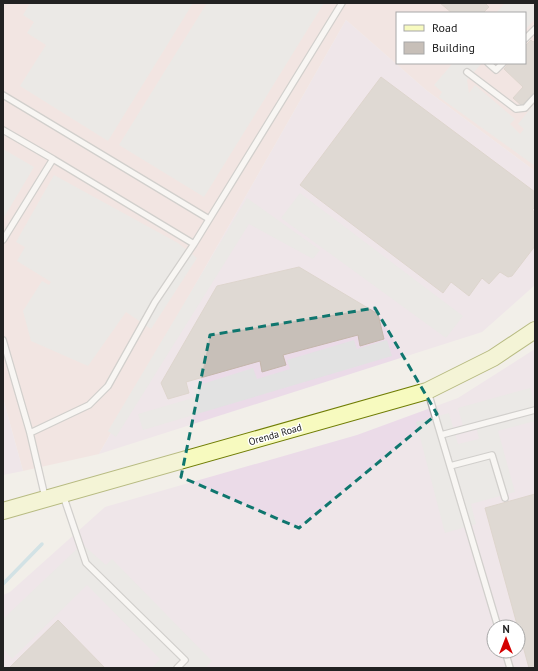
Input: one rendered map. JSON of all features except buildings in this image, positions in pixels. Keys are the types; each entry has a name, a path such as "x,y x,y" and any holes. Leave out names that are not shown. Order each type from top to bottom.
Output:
{"street":[{"name":"Orenda Road","path":"3,511 427,391 494,358 535,330"}],"lane":[{"path":"30,434 89,405 108,386 155,302 194,244 342,3"},
{"path":"526,38 535,29"},
{"path":"489,64 496,70 502,64"},
{"path":"468,72 516,110 523,110 535,97"},
{"path":"3,95 209,219"},
{"path":"3,130 194,244"},
{"path":"3,240 53,159"},
{"path":"3,340 30,434 46,499"},
{"path":"427,391 496,619"},
{"path":"441,435 535,410"},
{"path":"450,466 492,455 505,498"},
{"path":"63,494 86,563 184,660 177,668"}],"highlighted area":[{"path":"375,308 437,414 299,528 181,477 210,335"}],"shaded area":[{"path":"3,3 535,3 535,171 426,90 396,64 526,64 526,12 396,12 396,64 346,20 99,454 23,471 3,398"},
{"path":"30,3 193,3 108,141 20,86 46,45 27,33 34,22 23,15"},
{"path":"207,3 324,3 204,197 119,145"},
{"path":"505,3 532,3 535,8 535,19 526,29 526,12 497,12"},
{"path":"346,20 426,90 535,171 535,285 482,332 99,454"},
{"path":"452,64 481,64 467,80 469,93 475,85 515,119 510,124 520,134 524,129 518,124 535,103 535,166 439,97 442,92 434,85"},
{"path":"3,149 34,167 3,219"},
{"path":"54,175 178,243 197,258 151,329 126,312 88,366 31,341 23,311 42,281 49,285 51,282 17,261 25,247 16,242"},
{"path":"300,193 463,316 446,338 281,218"},
{"path":"247,198 320,250 313,259 249,224 116,437 108,431"},
{"path":"354,340 357,349 387,340 392,356 143,430 138,414 196,397 193,387 253,368 257,379 290,369 287,360"},
{"path":"535,349 535,668 3,668 3,595 10,592 105,507 357,435 458,398"},
{"path":"530,388 535,405 535,421 498,431 515,492 471,504 476,524 445,533 416,422 449,413 458,444 479,439 476,426 464,429 458,408"},
{"path":"3,398 23,471 3,475"},
{"path":"82,544 106,565 112,559 212,661 205,668 152,668 160,659 87,585 12,659 3,648 3,619"}],"waterway":[{"path":"3,584 42,544"}]}
